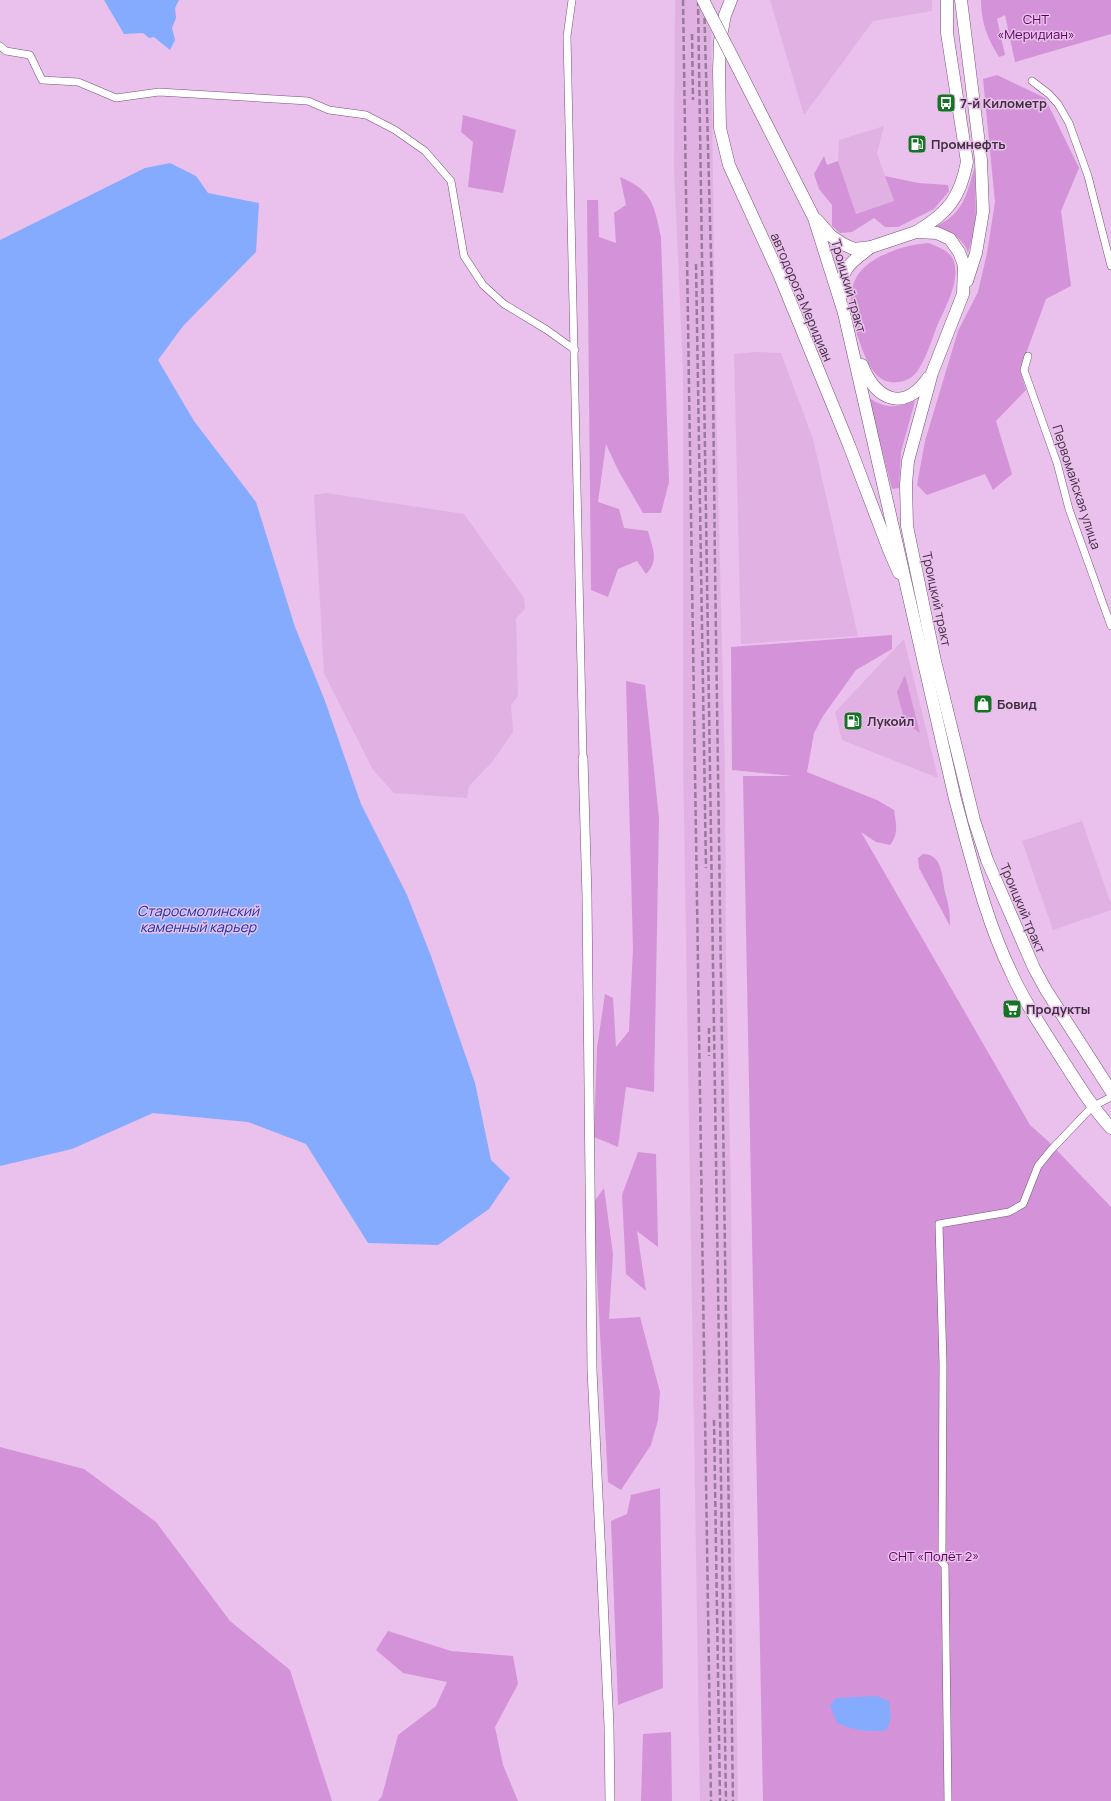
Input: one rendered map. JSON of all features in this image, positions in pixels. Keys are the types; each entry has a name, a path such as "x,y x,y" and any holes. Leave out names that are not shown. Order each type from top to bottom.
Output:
{"main road":[{"name":"Троицкий тракт","path":"704,0 814,218 844,313 910,596 955,799 972,864 999,944 1011,972 1029,1006 1092,1107 1111,1128"},
{"name":"автодорога Меридиан","path":"731,0 725,15 720,41 718,85 720,128 729,165 778,274 849,445 889,550 910,596"},
{"path":"916,232 932,222 954,201 963,181 966,162 947,33 947,0"},
{"path":"961,0 981,160 982,212 976,253 963,294"},
{"name":"Троицкий тракт","path":"814,218 831,236 854,249 871,248 916,232 936,233 950,239 956,245 964,265 963,294 932,373 908,461 906,484 907,526 935,661 971,806 987,860 1027,955 1046,990 1111,1091"},
{"path":"844,313 842,278 846,269 871,248"},
{"path":"850,338 866,376 882,394 890,399 898,399 913,395 932,373"}],"street":[{"path":"572,0 567,36 587,897 592,1370 609,1726 610,1801"},
{"path":"0,46 6,51 30,55 42,80 78,82 116,98 159,92 308,101 329,110 366,115 395,130 425,150 451,180 464,256 483,285 504,304 547,330 575,350"},
{"path":"1032,82 1049,94 1058,104 1069,123 1088,176 1111,266"},
{"name":"Первомайская улица","path":"1028,356 1024,370 1057,463 1069,509 1111,626"},
{"path":"948,1801 944,1566 940,1560 942,1545 943,1364 938,1224 1009,1212 1017,1209 1027,1198 1038,1166 1092,1107 1111,1097"}],"shaded area":[{"path":"675,0 711,0 715,358 725,771 726,954 731,1197 738,1801 700,1801 683,755 683,369 674,169"},
{"path":"770,0 932,0 932,11 873,21 804,115"},
{"path":"884,126 877,153 894,201 856,215 838,161 839,140"},
{"path":"755,352 781,353 813,439 858,636 741,644 734,354"},
{"path":"326,493 464,514 524,598 525,609 516,618 518,696 511,705 513,732 493,761 469,786 467,798 394,793 373,770 324,673 314,495"},
{"path":"904,639 938,778 842,740 835,712"},
{"path":"1082,821 1111,904 1111,910 1053,930 1022,841"}],"green space":[{"name":"СНТ «Меридиан»","path":"981,0 1111,0 1111,34 1015,62 1005,15 997,19 1005,55 999,57 986,30 982,16"},
{"path":"997,75 1045,98 1079,168 1061,211 1071,286 1046,299 1020,370 1026,390 996,421 1012,474 993,490 985,474 927,495 917,485 925,441 958,331 978,292 987,253 995,202 983,79"},
{"path":"463,115 516,130 503,193 468,187 473,142 461,132"},
{"path":"824,156 827,165 838,161 856,214 894,201 885,176 918,183 948,185 949,191 934,209 898,227 885,227 874,218 852,232 840,233 832,226 832,205 819,189 814,174"},
{"path":"975,166 976,224 968,253 960,239 936,226 945,221 959,209 967,194"},
{"path":"620,177 631,182 646,194 654,208 661,237 669,482 661,513 643,513 618,470 606,444 598,502 619,509 624,528 648,531 654,554 653,564 646,574 637,561 618,569 608,597 591,590 587,200 598,200 599,237 616,243 614,213 626,205"},
{"path":"929,243 944,250 950,255 954,262 955,278 951,295 919,369 909,379 898,382 883,380 872,369 864,355 854,326 851,300 852,288 856,278 863,268 874,260 903,247"},
{"path":"868,397 880,404 891,406 902,405 915,401 901,452 899,488 892,489"},
{"name":"СНТ «Полёт 2»","path":"892,635 892,649 856,670 823,716 814,733 807,772 877,800 894,810 896,833 890,845 876,842 861,832 1030,1125 1048,1141 1111,1207 1111,1801 763,1801 743,776 793,776 732,770 731,647"},
{"path":"905,675 920,733 905,722 897,692"},
{"path":"626,681 645,685 659,818 654,1092 626,1087 618,1147 594,1137 597,1048 605,994 613,998 616,1047 629,1031 633,949"},
{"path":"923,854 930,855 938,862 949,909 950,926 919,868 918,858"},
{"path":"638,1152 656,1154 658,1247 637,1231 646,1291 626,1274 622,1195"},
{"path":"604,1188 613,1254 609,1319 640,1317 660,1392 658,1420 651,1445 621,1490 608,1482 593,1203"},
{"path":"0,1447 84,1469 156,1522 230,1621 290,1670 332,1801 0,1801"},
{"path":"660,1488 663,1688 618,1705 611,1521 627,1514 631,1495"},
{"path":"388,1631 451,1651 513,1656 518,1684 495,1727 503,1765 518,1801 378,1801 382,1796 398,1735 436,1706 447,1682 403,1673 376,1650"},
{"path":"671,1732 672,1801 641,1801 643,1734"}],"water":[{"path":"104,0 179,0 175,8 176,18 172,28 175,40 170,50 154,37 149,38 143,33 124,34"},
{"name":"Старосмолинский каменный карьер","path":"170,163 196,176 208,193 259,203 256,252 183,326 158,360 194,421 256,502 295,627 325,701 361,804 407,895 431,956 475,1083 491,1160 510,1178 489,1209 438,1245 368,1243 306,1144 248,1122 153,1113 72,1149 0,1166 0,240 145,168"},
{"path":"876,1696 889,1701 891,1718 887,1730 861,1730 837,1723 830,1706 836,1698"}],"railway":[{"path":"683,0 711,1801"},
{"path":"698,0 726,1801"},
{"path":"704,0 712,293 733,1801"},
{"path":"692,34 693,100"},
{"path":"696,264 706,868"},
{"path":"709,1028 709,1056"},
{"path":"714,1420 720,1801"}],"place":[{"name":"7-й Километр","path":"946,103"},
{"name":"Промнефть","path":"917,144"},
{"name":"Бовид","path":"983,704"},
{"name":"Лукойл","path":"853,721"},
{"name":"Продукты","path":"1012,1009"}]}
